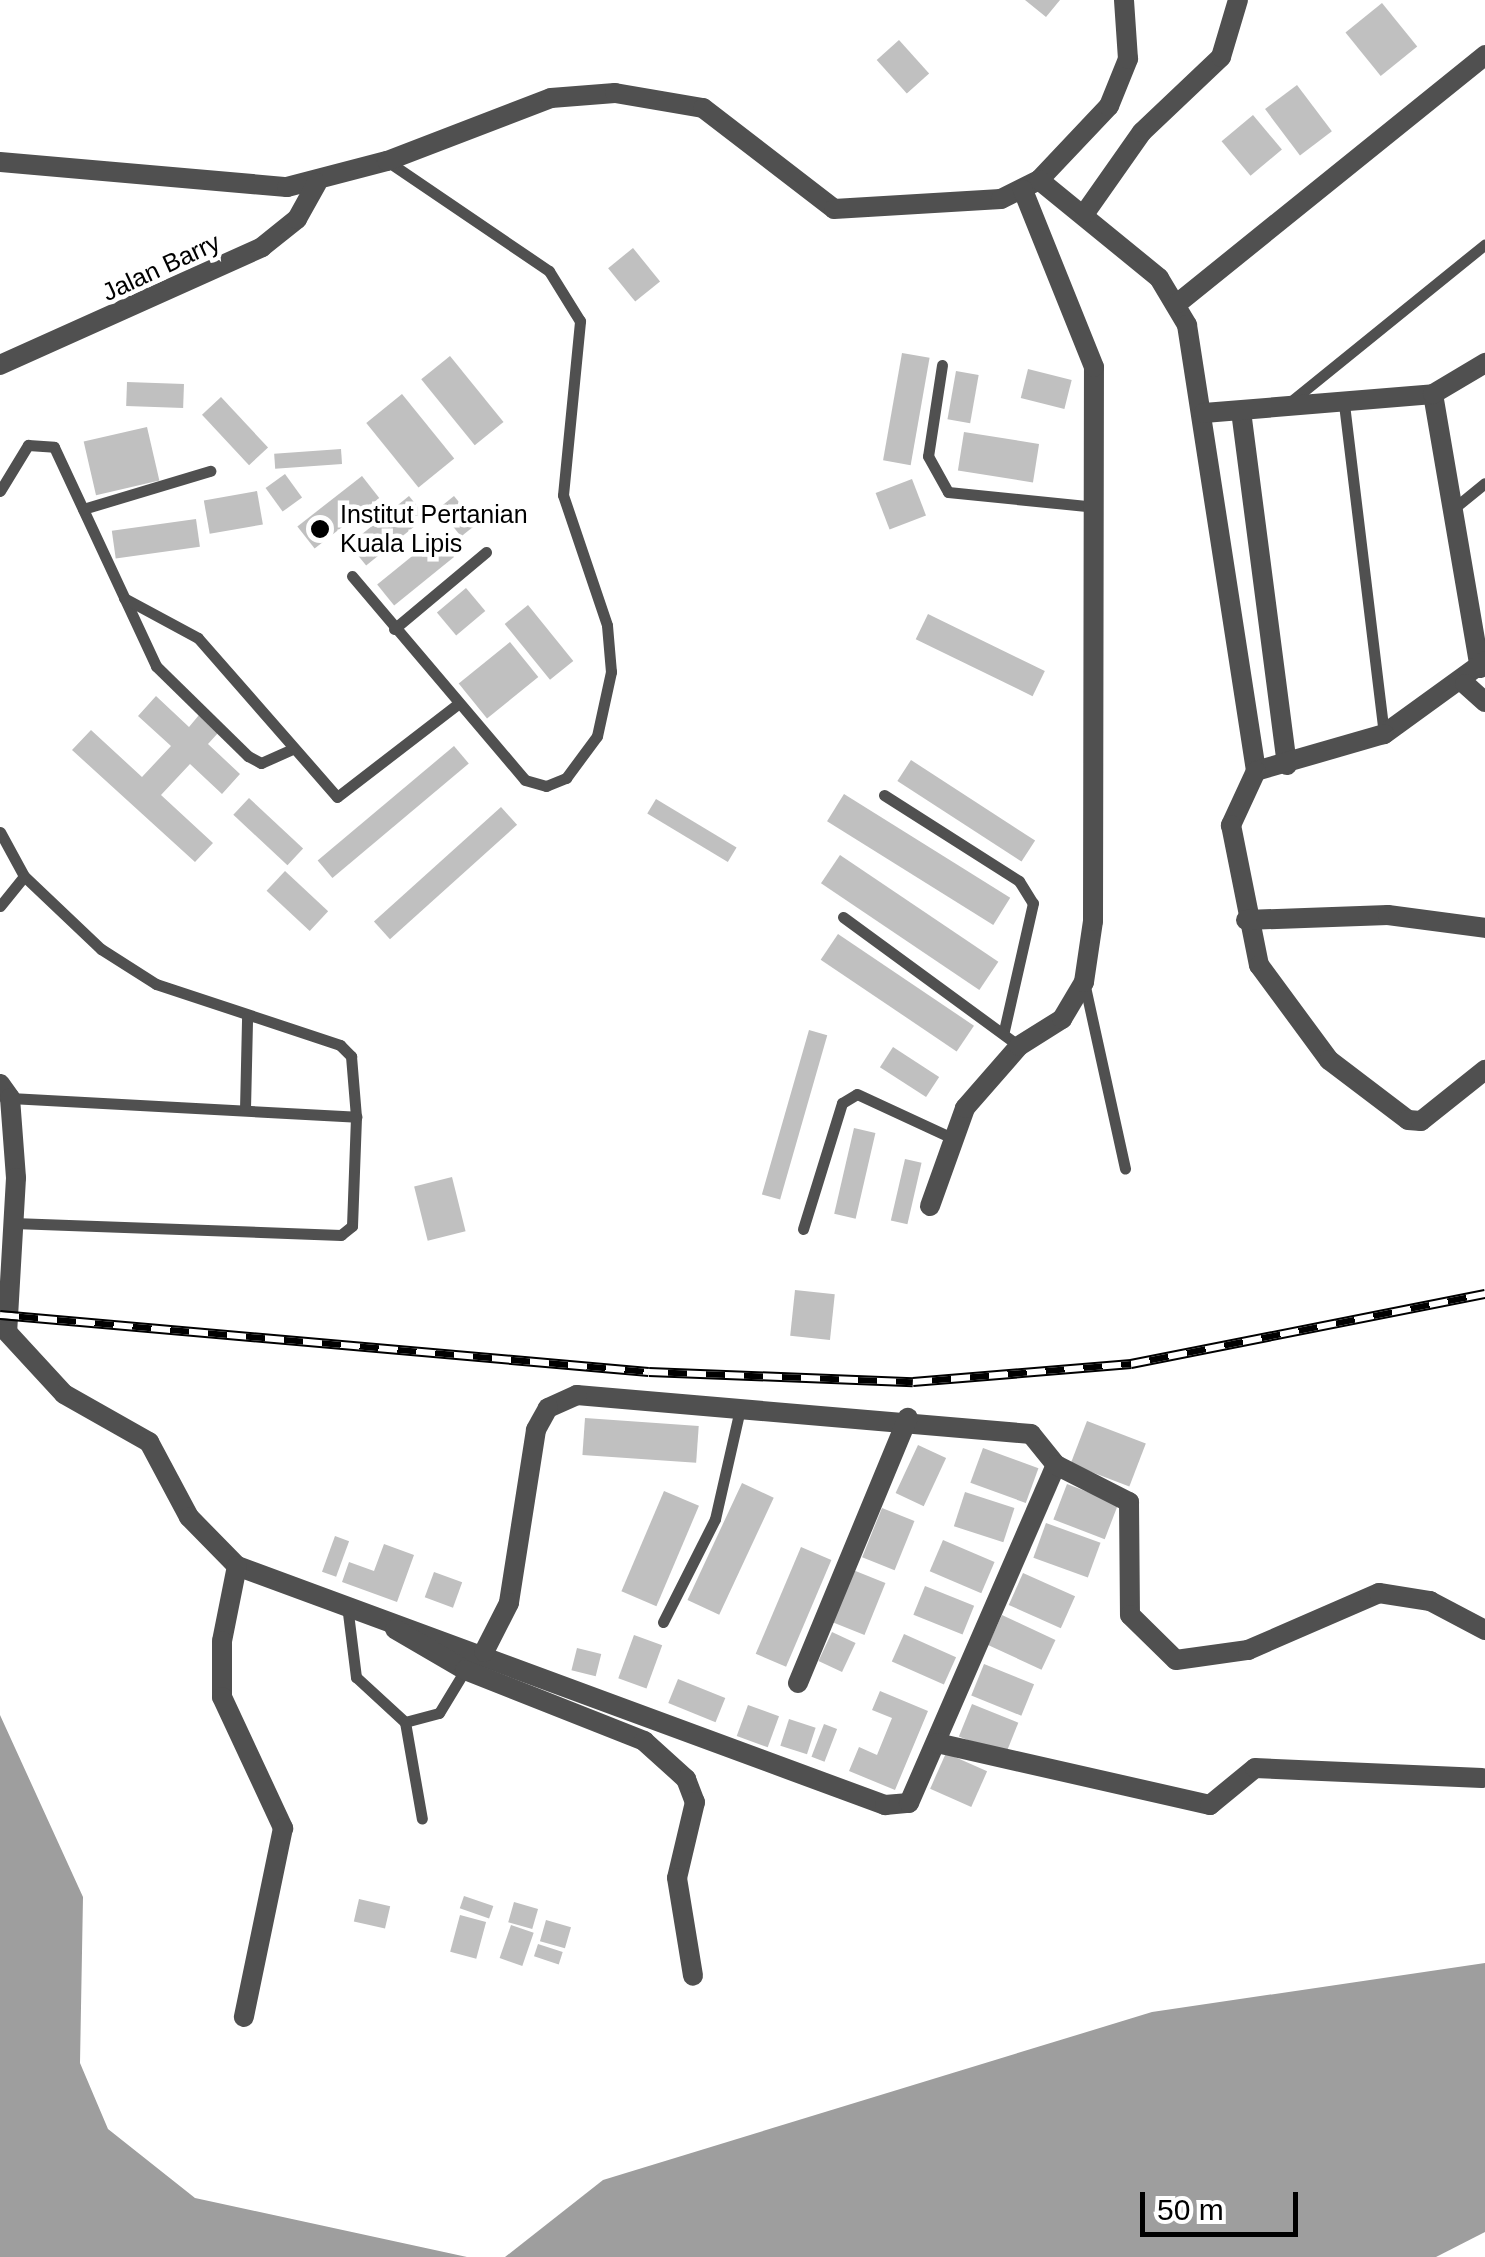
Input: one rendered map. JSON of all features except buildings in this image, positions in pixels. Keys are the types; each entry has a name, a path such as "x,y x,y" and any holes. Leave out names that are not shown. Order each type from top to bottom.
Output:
{"street":[{"path":"0,162 226,186 317,183 387,161 551,98 615,93 702,108 808,198 834,209 920,209 1031,185 1126,75 1124,0"},
{"path":"1084,213 1142,132 1221,57 1238,0"},
{"path":"1178,303 1485,55"},
{"name":"Jalan Barry","path":"0,365 262,247 296,219 317,183"},
{"path":"1031,185 1084,213 1178,303 1204,413 1256,771 1233,804 1231,825 1246,920 1259,965 1309,1038 1408,1120 1421,1121 1485,1070"},
{"path":"930,1206 948,1136 1011,1038 1062,1018 1084,982 1093,921 1100,508 1087,334 1031,185"},
{"path":"1204,413 1433,394 1485,363"},
{"path":"1433,394 1476,671 1485,702"},
{"path":"1241,411 1286,765"},
{"path":"1256,771 1384,734 1476,671"},
{"path":"1246,920 1388,915 1485,928"},
{"path":"5,1091 14,1223 7,1332 21,1354 64,1394 149,1442 189,1517 238,1566 484,1652 885,1806 909,1802 1056,1465"},
{"path":"484,1652 509,1603 548,1408 577,1395 908,1418 1031,1434 1056,1465 1129,1502 1130,1615 1176,1660 1248,1650 1379,1593 1430,1601 1485,1630"},
{"path":"798,1683 908,1418"},
{"path":"238,1566 222,1641 222,1697 283,1828 244,2018"},
{"path":"346,1601 465,1670 644,1741 693,1787 677,1878 693,1976"},
{"path":"936,1743 1210,1805 1255,1768 1482,1778"}],"lane":[{"path":"352,576 454,706 526,780 546,786 566,778 606,713 611,649 572,532 560,460 583,340 572,301 549,271 387,161"},
{"path":"1282,408 1485,244"},
{"path":"942,365 928,456 948,492 1100,508"},
{"path":"1344,404 1384,734"},
{"path":"0,492 28,445 46,442 83,509 156,666 248,756 261,763 293,749"},
{"path":"83,509 210,470"},
{"path":"1452,509 1485,484"},
{"path":"394,629 486,552"},
{"path":"124,598 198,638 293,749 346,796 454,706"},
{"path":"843,917 1011,1038 1033,903 1019,881 884,795"},
{"path":"0,832 24,876 115,958 247,1018 340,1045 352,1056 356,1117 352,1226 340,1235 14,1223"},
{"path":"0,906 24,876"},
{"path":"1084,982 1125,1169"},
{"path":"245,1110 247,1018"},
{"path":"5,1091 356,1117"},
{"path":"802,1229 842,1103 857,1094 948,1136"},
{"path":"662,1622 715,1519 742,1405"},
{"path":"346,1601 356,1677 405,1722 422,1819"},
{"path":"405,1722 439,1713 465,1670"}],"shaded area":[{"path":"0,1715 83,1897 80,2063 108,2129 195,2198 467,2257 0,2257"},
{"path":"1485,1963 1485,2232 1436,2257 505,2257 603,2180 1152,2012"}],"railway":[{"path":"0,1315 649,1372 913,1382 1131,1364 1485,1294"}],"place":[{"name":"Institut Pertanian Kuala Lipis","path":"320,529"}]}
